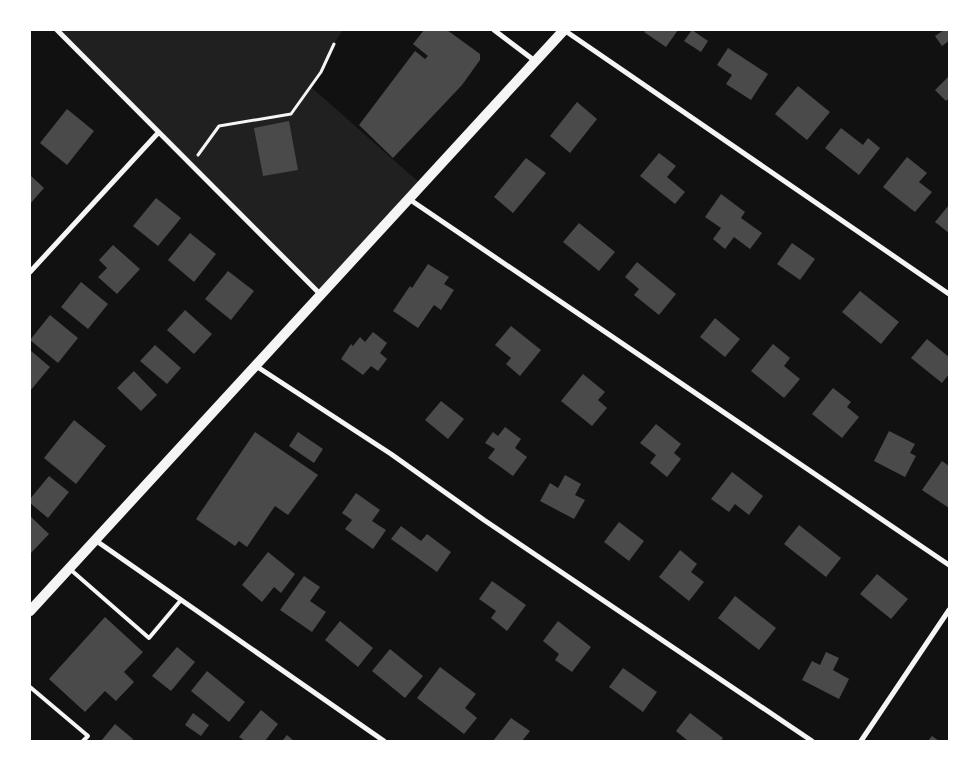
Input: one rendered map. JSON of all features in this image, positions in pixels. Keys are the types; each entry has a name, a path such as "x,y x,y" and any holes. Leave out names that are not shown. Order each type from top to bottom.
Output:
{"main road":[{"path":"30,611 564,30"}],"street":[{"path":"57,30 321,295"},
{"path":"494,30 535,61"},
{"path":"564,30 949,294"},
{"path":"30,272 158,133"},
{"path":"409,199 949,565"},
{"path":"256,366 391,454 812,741"},
{"path":"95,540 384,741"},
{"path":"861,741 949,610"}],"lane":[{"path":"69,568 149,638 181,600"},
{"path":"30,687 88,736 84,741"}],"path":[{"path":"191,165 218,126 291,114 321,72 334,44"}],"shaded area":[{"path":"57,30 343,30 311,87 422,185 321,295"}],"building":[{"path":"424,30 447,30 480,54 480,60 462,85 393,158 359,125 415,51 425,59 428,56 413,44"},
{"path":"646,30 678,30 666,47 644,32"},
{"path":"692,30 708,41 701,52 684,41"},
{"path":"944,30 949,30 949,41 942,46 935,36"},
{"path":"728,48 768,74 751,100 726,84 732,75 717,65"},
{"path":"949,76 949,98 946,101 935,90"},
{"path":"798,86 830,112 807,140 775,114"},
{"path":"577,102 597,119 570,153 550,136"},
{"path":"67,109 94,131 67,165 40,143"},
{"path":"289,121 298,170 263,176 254,128"},
{"path":"841,128 863,145 868,138 880,148 859,175 825,148"},
{"path":"659,153 676,166 667,177 685,192 675,204 640,176"},
{"path":"907,157 927,173 919,182 932,192 915,212 883,187"},
{"path":"526,158 546,173 513,213 494,197"},
{"path":"30,175 44,188 30,204"},
{"path":"721,194 745,212 741,218 762,233 750,249 734,237 725,249 713,239 721,228 705,217"},
{"path":"156,198 181,218 158,246 133,226"},
{"path":"949,205 949,233 935,222"},
{"path":"579,223 615,252 599,271 563,242"},
{"path":"190,233 216,254 194,282 168,260"},
{"path":"792,243 815,259 800,280 777,264"},
{"path":"113,245 140,269 117,294 98,277 107,268 99,260"},
{"path":"637,262 676,294 659,315 634,295 639,289 625,277"},
{"path":"428,264 449,277 444,284 454,290 441,310 434,305 418,328 393,311 410,286 412,288"},
{"path":"228,271 254,291 231,320 205,299"},
{"path":"81,282 108,304 88,329 61,307"},
{"path":"860,291 899,322 881,344 842,312"},
{"path":"185,310 212,334 194,354 167,330"},
{"path":"50,315 78,338 58,363 30,340"},
{"path":"715,318 740,339 725,357 700,337"},
{"path":"511,326 541,350 520,376 506,364 511,358 495,345"},
{"path":"373,332 387,343 380,353 387,359 378,371 371,366 363,375 341,359 351,344 353,346 360,337 365,342"},
{"path":"927,339 949,357 949,374 942,383 911,358"},
{"path":"773,344 790,358 784,366 800,379 784,398 751,371"},
{"path":"155,345 181,368 167,384 140,361"},
{"path":"30,350 50,367 30,391"},
{"path":"134,371 157,395 141,411 117,388"},
{"path":"583,374 605,392 598,400 607,408 592,426 561,401"},
{"path":"833,388 851,402 847,407 859,417 842,438 812,414"},
{"path":"441,401 464,419 448,439 425,420"},
{"path":"74,420 106,446 76,484 44,458"},
{"path":"656,424 681,444 674,453 681,459 667,477 650,463 656,455 640,443"},
{"path":"505,427 521,439 515,448 527,457 513,476 488,458 495,449 485,443 493,432 498,436"},
{"path":"889,431 915,444 910,453 916,456 905,477 874,461"},
{"path":"255,432 318,475 288,515 275,506 247,547 239,541 235,546 196,519"},
{"path":"298,432 323,449 314,463 289,446"},
{"path":"942,461 949,466 949,508 922,490"},
{"path":"732,472 763,496 749,515 735,504 729,512 711,499"},
{"path":"565,475 581,484 575,495 585,500 574,519 540,501 550,483 558,488"},
{"path":"49,476 69,492 48,518 30,503 30,499"},
{"path":"356,493 380,510 372,521 386,530 373,549 345,529 352,520 342,513"},
{"path":"30,516 49,534 30,554"},
{"path":"619,522 644,541 629,561 604,542"},
{"path":"799,525 841,558 826,577 784,544"},
{"path":"401,526 421,541 427,534 451,552 437,572 391,539"},
{"path":"680,550 697,564 691,572 704,582 689,601 659,577"},
{"path":"268,552 295,574 281,593 274,587 262,602 242,585"},
{"path":"877,574 908,599 891,619 860,594"},
{"path":"304,576 320,587 310,601 326,612 312,632 280,610"},
{"path":"492,581 526,605 507,631 491,618 496,611 479,599"},
{"path":"735,596 776,628 759,650 718,618"},
{"path":"105,617 143,652 124,672 134,682 116,701 105,691 85,712 49,679"},
{"path":"340,621 373,648 358,667 325,640"},
{"path":"558,621 591,647 572,672 555,660 559,654 543,641"},
{"path":"177,647 195,662 171,691 152,676"},
{"path":"390,649 423,676 405,698 372,671"},
{"path":"826,652 839,658 833,670 849,679 839,699 802,680 812,661 820,665"},
{"path":"440,667 476,694 465,708 477,718 464,734 417,698"},
{"path":"623,668 657,692 643,712 609,687"},
{"path":"207,671 245,702 229,722 191,691"},
{"path":"261,710 278,724 265,741 245,741 239,737"},
{"path":"193,713 209,725 201,736 185,725"},
{"path":"690,713 723,738 721,741 688,741 676,731"},
{"path":"511,718 530,731 522,741 493,741"},
{"path":"115,724 133,739 132,741 101,741"},
{"path":"287,735 294,741 282,741"},
{"path":"932,736 939,741 928,741"}]}
